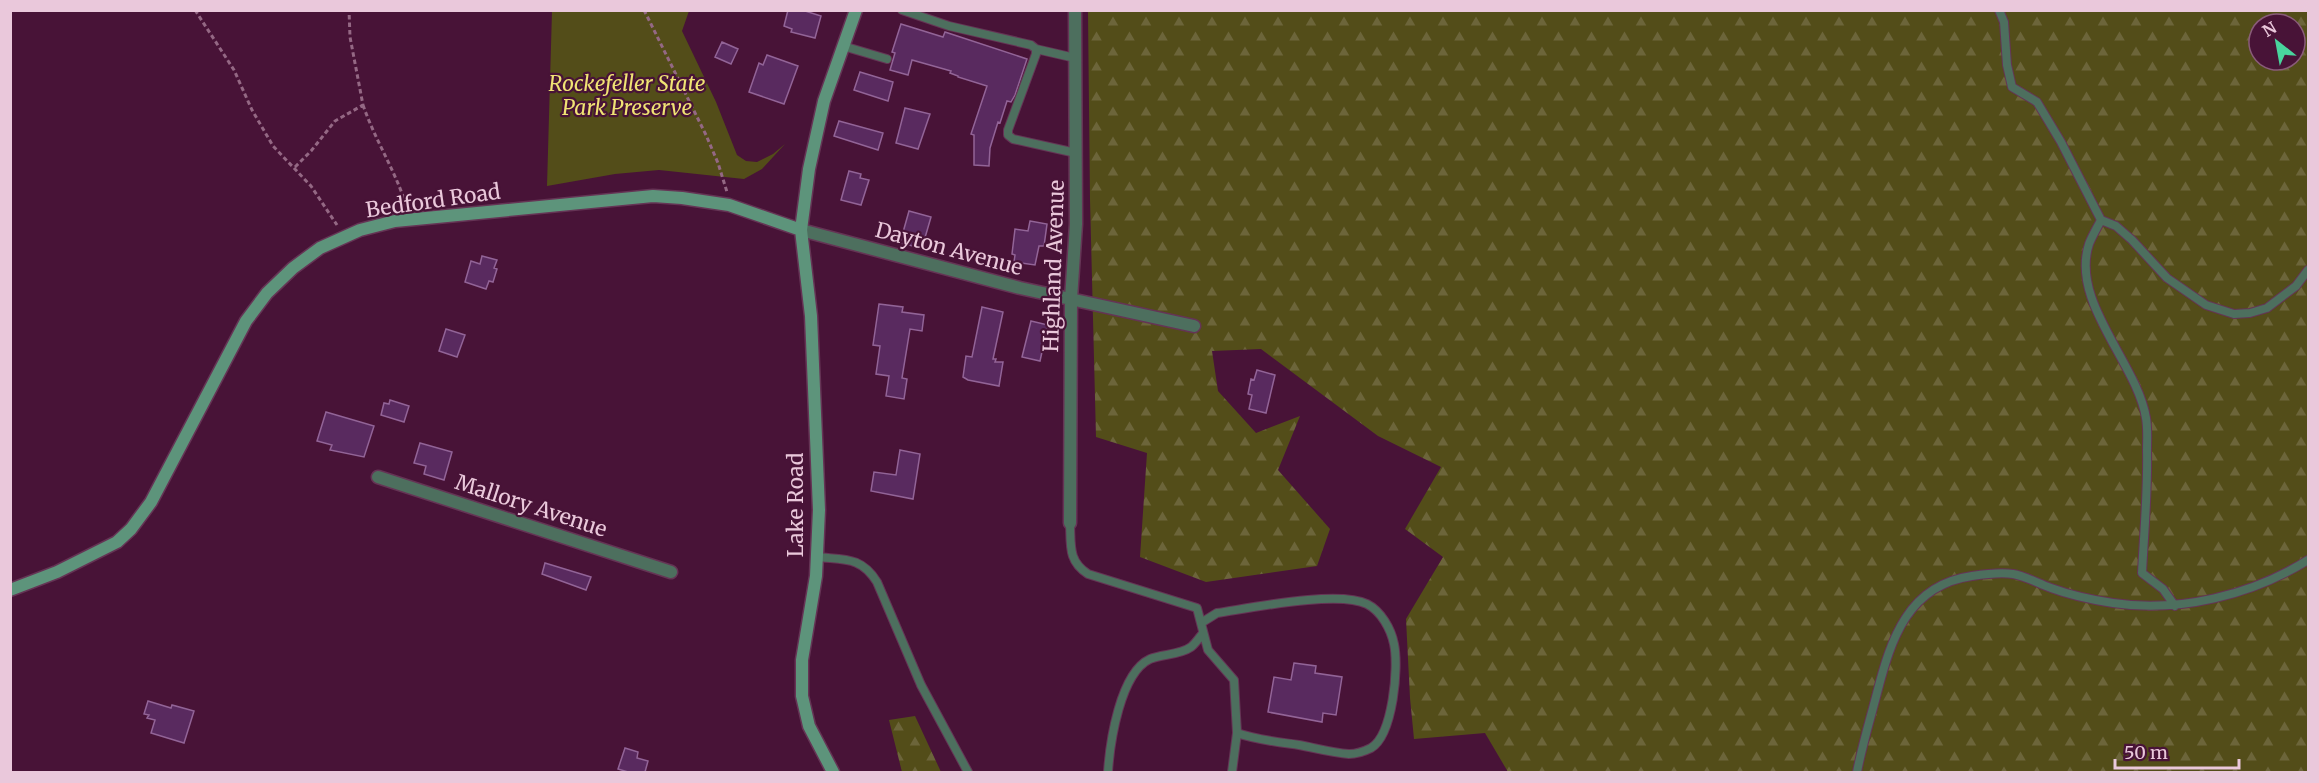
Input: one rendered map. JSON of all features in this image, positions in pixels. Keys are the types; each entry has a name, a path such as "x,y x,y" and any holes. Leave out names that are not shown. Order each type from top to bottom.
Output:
{"main road":[{"path":"801,230 810,169 824,101 856,10"},
{"name":"Bedford Road","path":"10,590 57,572 117,542 131,529 151,502 246,321 267,293 292,268 320,248 345,236 395,221 652,196 682,198 729,206 801,230"},
{"name":"Lake Road","path":"801,230 811,316 819,510 816,576 802,660 802,696 809,726 833,772"}],"street":[{"name":"Highland Avenue","path":"1070,523 1071,299 1076,224 1075,10"},
{"name":"Dayton Avenue","path":"801,230 1020,288 1194,326"},
{"name":"Mallory Avenue","path":"378,477 671,572"}],"lane":[{"path":"902,10 949,26 1075,58"},
{"path":"1999,10 2004,22 2007,65 2012,87 2037,102 2061,142 2101,220 2116,226 2168,278 2206,305 2234,314 2250,313 2267,308 2296,286 2308,270"},
{"path":"843,46 887,59"},
{"path":"1036,49 1008,135 1013,139 1076,153"},
{"path":"2101,220 2089,244 2086,263 2090,292 2101,320 2138,393 2146,418 2147,509 2142,573 2163,589 2175,606"},
{"path":"1070,523 1072,557 1077,567 1088,574 1197,608 1209,650 1234,680 1236,733 1232,772"},
{"path":"817,557 858,562 869,570 877,582 921,685 968,772"},
{"path":"1857,772 1887,656 1906,615 1917,601 1934,588 1957,578 1985,574 2014,574 2054,589 2113,603 2175,606 2232,594 2290,571 2308,560"},
{"path":"1201,623 1217,613 1328,598 1348,598 1366,603 1375,609 1382,617 1394,643 1396,662 1391,708 1385,730 1373,747 1351,754 1262,740 1236,733"},
{"path":"1108,772 1119,711 1129,680 1139,666 1151,659 1190,648 1203,633"}],"path":[{"path":"195,10 234,70 252,110 273,146 311,186 345,236"},
{"path":"349,10 350,37 363,105 372,130 400,187 409,220"},
{"path":"644,10 718,162 729,206"},
{"path":"295,167 335,121 363,105"}],"green space":[{"name":"Rockefeller State Park Preserve","path":"552,11 689,11 682,31 716,102 737,155 746,161 757,162 773,154 785,144 762,169 744,179 659,170 615,174 547,186"},
{"path":"1088,11 2308,11 2308,772 1508,772 1485,733 1414,739 1406,619 1443,557 1405,529 1441,467 1378,436 1261,349 1212,351 1218,391 1256,433 1300,416 1278,470 1330,529 1317,566 1206,582 1140,557 1147,453 1096,437"},
{"path":"915,716 941,772 902,772 889,720"}],"building":[{"path":"788,10 802,10 821,16 815,38 791,32 792,29 784,26"},
{"path":"901,24 943,37 945,32 1027,59 1015,95 1011,102 1007,101 1000,123 998,122 990,148 989,166 974,165 974,135 971,134 987,86 958,77 950,73 951,71 912,60 908,75 890,70 895,53 892,52"},
{"path":"722,42 738,49 731,64 715,57"},
{"path":"767,55 798,66 784,104 749,92 759,63 763,65"},
{"path":"860,72 893,82 888,101 854,90"},
{"path":"905,108 930,114 918,149 896,143"},
{"path":"839,121 883,133 878,150 834,136"},
{"path":"849,171 861,174 860,178 869,180 861,205 841,200"},
{"path":"909,211 931,217 922,248 900,243"},
{"path":"1030,221 1047,224 1044,246 1039,246 1035,265 1014,262 1015,255 1012,254 1015,229 1028,231"},
{"path":"482,256 497,260 493,282 489,281 486,289 465,282 471,261 480,264"},
{"path":"879,304 903,307 902,312 924,315 922,331 910,329 902,378 907,379 904,399 886,396 889,376 876,374 880,346 873,345"},
{"path":"982,307 1003,312 993,359 996,359 995,362 1003,362 999,386 963,377 966,356 972,357"},
{"path":"1031,321 1048,325 1040,361 1022,357"},
{"path":"446,329 465,335 457,357 439,351"},
{"path":"1257,370 1275,375 1266,413 1249,409 1252,395 1248,394 1251,379 1254,380"},
{"path":"390,400 409,406 404,422 381,415 384,403 389,404"},
{"path":"326,412 374,426 364,457 330,450 332,445 317,441"},
{"path":"420,443 452,452 444,480 424,474 426,466 414,463"},
{"path":"900,450 920,454 913,499 871,491 874,472 896,475"},
{"path":"545,563 591,577 586,590 542,574"},
{"path":"1294,663 1316,666 1315,673 1342,677 1336,715 1323,713 1322,722 1268,712 1274,677 1291,680"},
{"path":"148,701 171,708 172,705 194,711 184,743 151,733 155,720 147,718 149,715 144,714"},
{"path":"625,748 638,752 637,758 648,761 645,772 628,772 618,769"}]}
